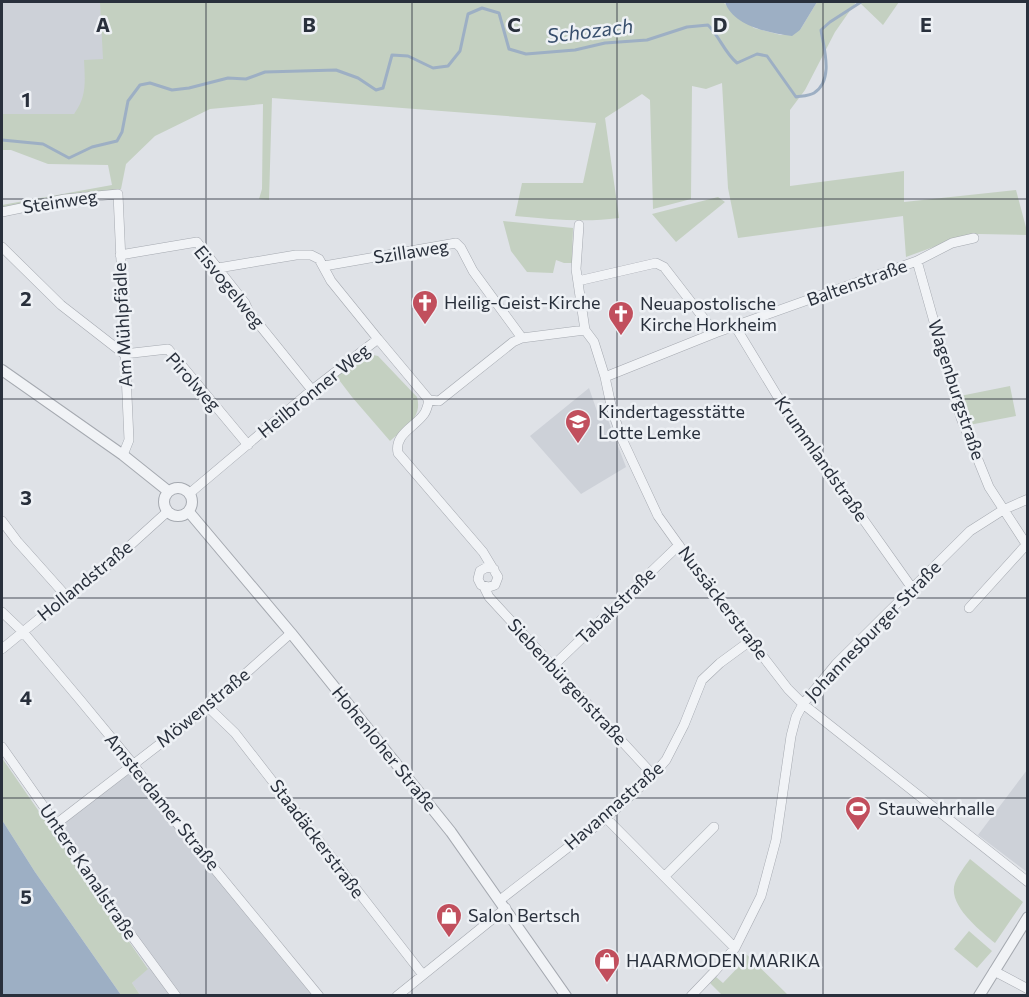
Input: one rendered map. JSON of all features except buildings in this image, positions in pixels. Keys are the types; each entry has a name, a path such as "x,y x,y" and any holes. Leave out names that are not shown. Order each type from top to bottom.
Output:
{"street":[{"name":"Steinweg","path":"2,212 65,199 118,194"},
{"name":"Am Mühlpfädle","path":"118,194 129,440 123,455"},
{"name":"Nussäckerstraße","path":"579,225 576,269 585,330 594,342 622,439 658,516 750,641 788,689 803,704 1028,882"},
{"name":"Baltenstraße","path":"605,377 715,333 917,261 952,243 974,238"},
{"name":"Eisvogelweg","path":"120,255 197,242 245,303 249,312 312,390"},
{"name":"Szillaweg","path":"324,266 456,243 473,272 522,338"},
{"path":"2,247 61,305 124,354"},
{"path":"218,268 296,255 311,255 319,258 331,281 378,339"},
{"name":"Wagenburgstraße","path":"917,261 961,418 989,487 1027,546 969,608"},
{"path":"578,281 656,263 664,267 715,333"},
{"name":"Krummlandstraße","path":"735,326 788,412 912,588"},
{"path":"494,569 487,567 480,571 478,579 484,587 492,586 497,581 494,569 483,552 398,453 397,446 403,434 424,413 429,400 439,401 513,342 522,338 585,330"},
{"name":"Heilbronner Weg","path":"190,493 312,390 378,339 429,400"},
{"name":"Pirolweg","path":"124,354 168,349 248,446"},
{"path":"2,370 123,455 168,491"},
{"path":"179,487 190,493 193,499 189,512 178,516 168,512 164,505 164,498 168,491 179,487"},
{"name":"Johannesburger Straße","path":"691,996 735,948 761,896 776,840 791,736 796,717 803,704 836,664 970,531 1003,510 1028,499"},
{"name":"Hollandstraße","path":"2,649 104,569 168,512"},
{"name":"Hohenloher Straße","path":"189,512 291,633 451,832 566,996"},
{"path":"2,521 67,597"},
{"name":"Tabakstraße","path":"553,666 679,545"},
{"name":"Siebenbürgenstraße","path":"484,587 489,597 653,775"},
{"name":"Amsterdamer Straße","path":"2,612 23,632 133,764 171,816 319,996"},
{"name":"Möwenstraße","path":"56,824 208,707 291,633"},
{"name":"Havannastraße","path":"397,996 606,818 653,775 666,760 684,725 702,680 720,663 750,641"},
{"name":"Staadäckerstraße","path":"208,707 242,742 423,975"},
{"name":"Untere Kanalstraße","path":"2,747 56,824 82,868 176,996"},
{"path":"606,818 735,948"},
{"path":"665,876 714,827"},
{"path":"979,996 1028,917"},
{"path":"994,971 1028,989"}],"shaded area":[{"path":"2,2 101,2 111,97 74,114 2,114"},
{"name":"Kindertagesstätte Lotte Lemke","path":"589,388 598,414 605,412 626,467 581,494 530,436"},
{"path":"129,769 315,995 140,995 132,983 148,968 52,830"},
{"path":"1027,770 1027,872 978,835"}],"green space":[{"path":"100,2 725,2 754,28 781,35 800,30 817,2 856,2 835,32 805,90 790,110 790,186 904,171 904,202 1016,190 1028,235 979,234 947,242 906,257 903,216 738,238 728,188 722,83 706,89 692,86 691,199 653,209 650,100 642,94 605,118 619,218 580,220 515,216 522,183 583,183 596,123 272,98 269,200 259,199 262,189 263,104 210,109 155,136 126,164 121,189 65,196 2,208 2,205 112,185 108,165 48,164 11,150 2,150 2,114 74,114 78,108 84,88 84,60 103,59"},
{"path":"859,2 899,2 883,25"},
{"path":"718,197 725,202 676,242 652,214"},
{"path":"503,221 573,228 572,263 556,260 553,273 527,272 511,251"},
{"path":"364,353 378,356 417,397 415,417 390,441 336,376"},
{"path":"1010,386 1016,416 969,425 960,396"},
{"path":"2,758 148,969 132,983 140,995 121,995 35,872 2,820"},
{"path":"970,859 1023,902 995,943 967,917 956,900 955,883"},
{"path":"969,931 992,951 977,968 954,949"},
{"path":"743,951 788,995 722,995 710,983 716,977 723,983 743,962 738,956"}],"water":[{"path":"725,2 817,2 800,30 792,36 773,33 744,23 729,10"},
{"path":"2,820 35,872 121,995 2,995"}],"waterway":[{"name":"Schozach","path":"2,140 43,144 69,158 92,147 117,141 122,132 128,101 140,85 150,83 172,90 228,78 246,79 265,72 336,70 358,78 376,90 383,88 392,55 408,56 433,68 448,66 460,51 468,14 482,8 499,13 509,49 526,54 575,50 605,43 647,40 687,27 708,25 737,63 757,54 767,56 796,97 805,96 814,93 820,87 826,72 821,30 861,2"}],"place":[{"name":"Heilig-Geist-Kirche","path":"425,326"},
{"name":"Neuapostolische Kirche Horkheim","path":"621,337"},
{"name":"Kindertagesstätte Lotte Lemke","path":"578,445"},
{"name":"Stauwehrhalle","path":"858,832"},
{"name":"Salon Bertsch","path":"449,939"},
{"name":"HAARMODEN MARIKA","path":"607,984"}]}
